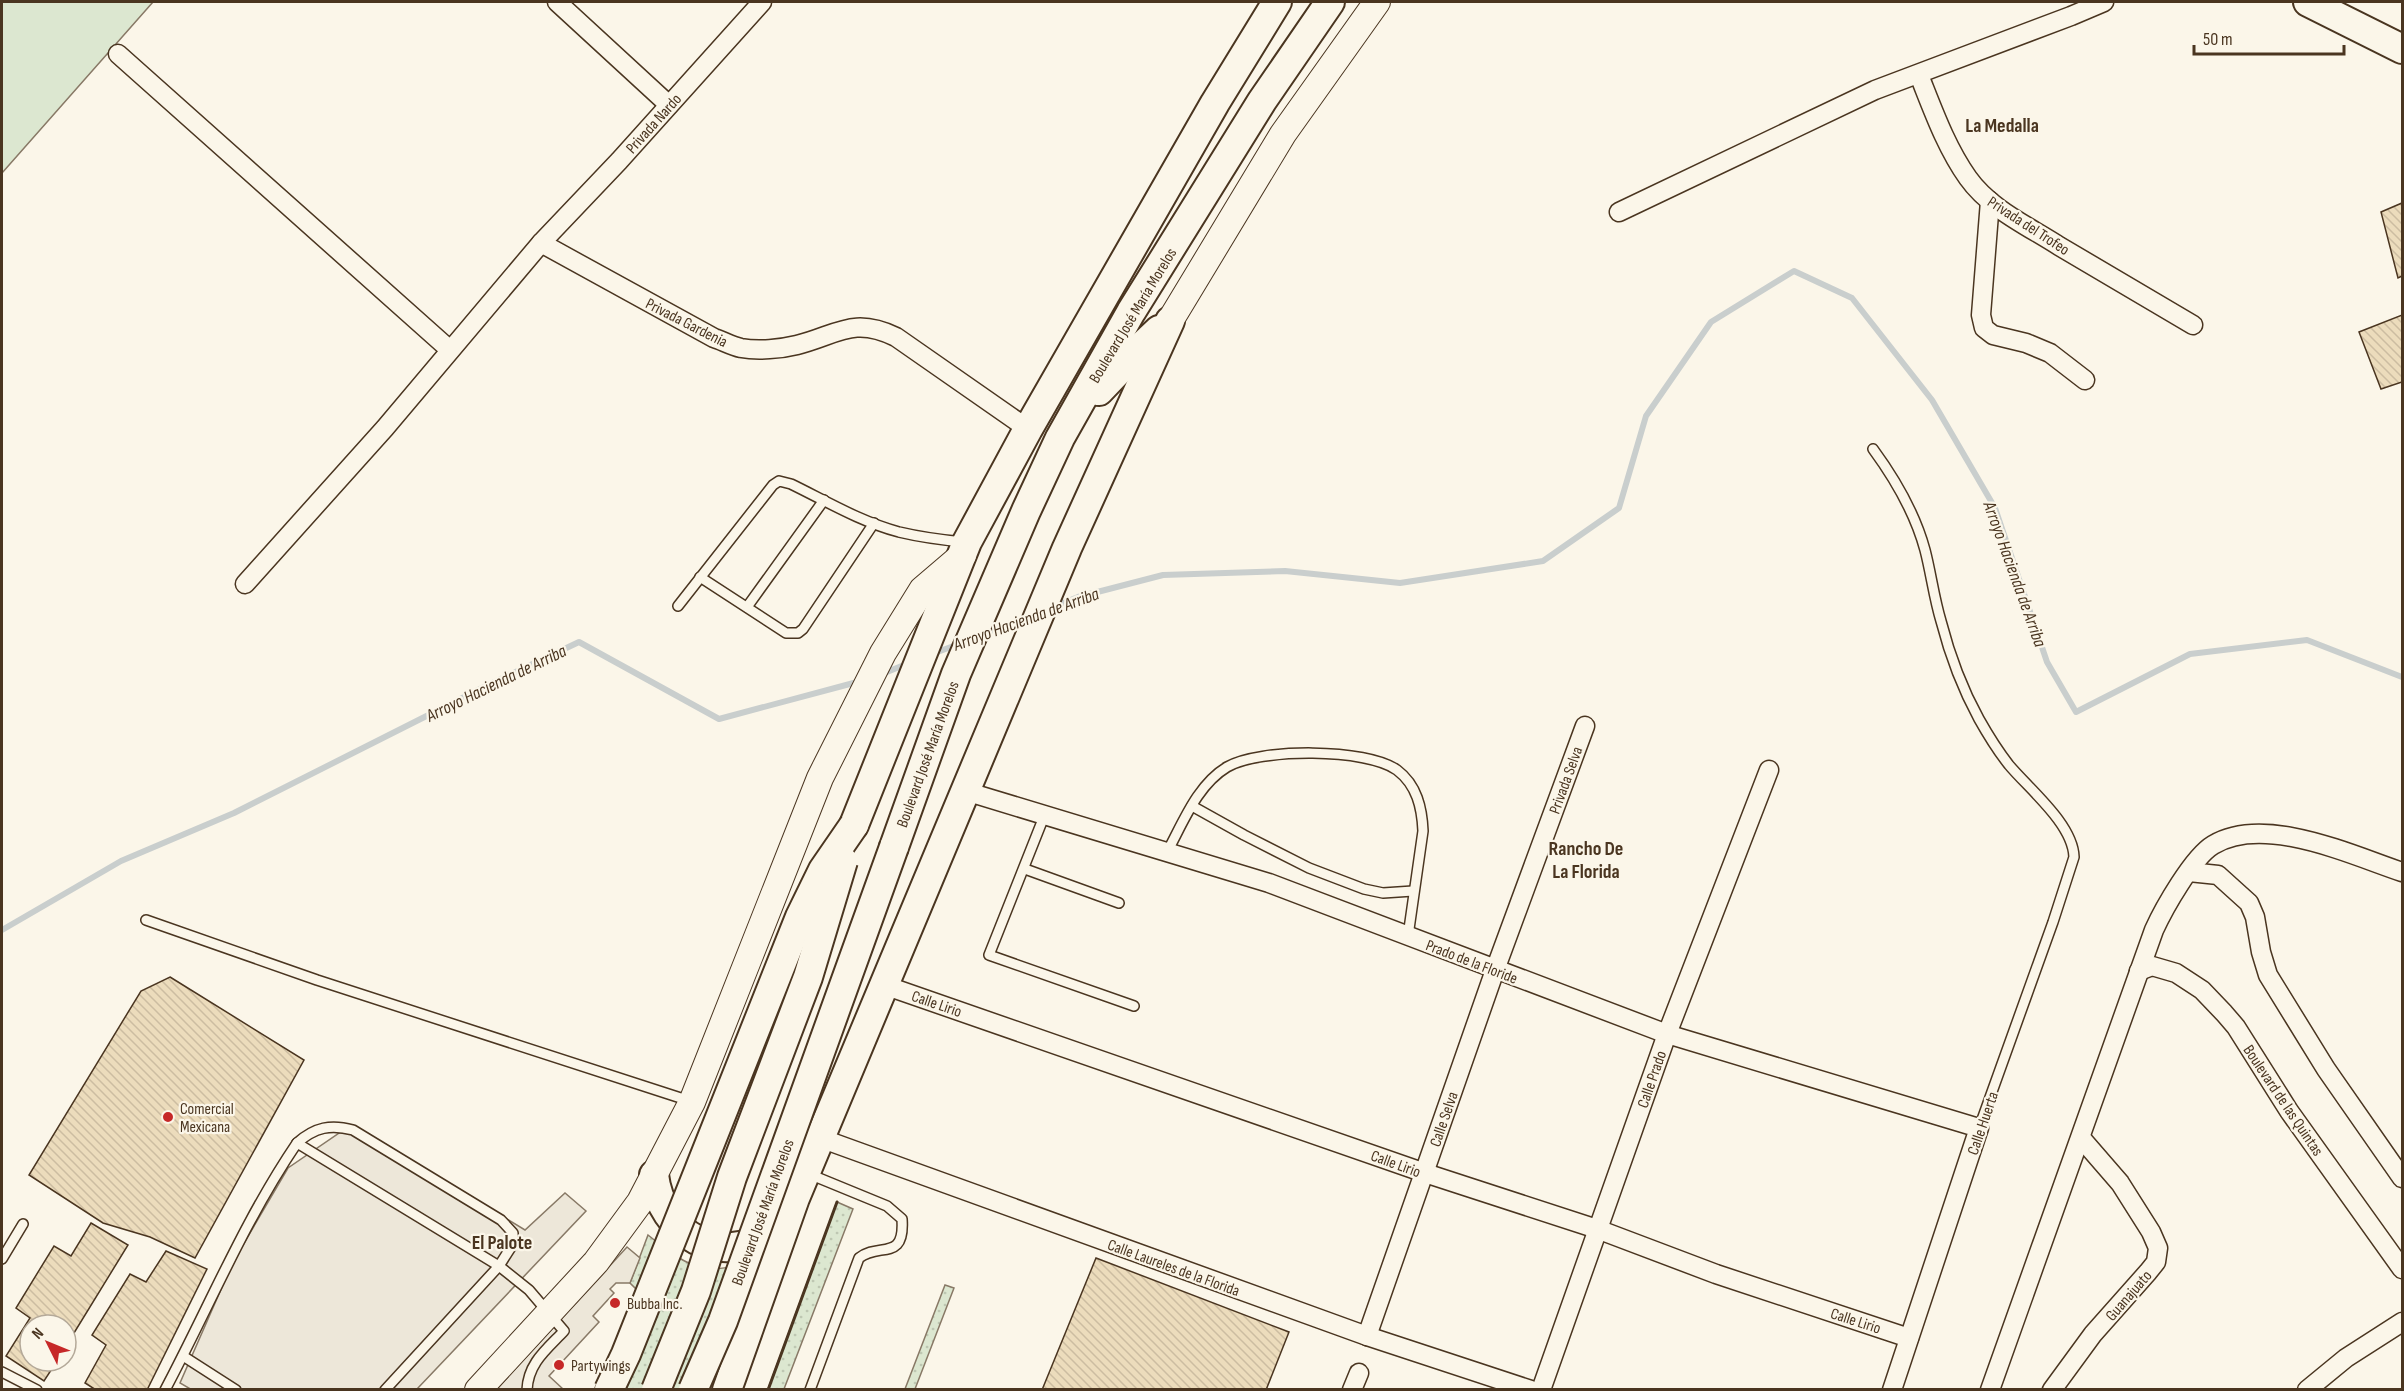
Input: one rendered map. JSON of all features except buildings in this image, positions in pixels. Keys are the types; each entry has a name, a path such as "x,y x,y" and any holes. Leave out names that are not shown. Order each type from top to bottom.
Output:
{"main road":[{"name":"Boulevard José María Morelos","path":"656,1389 696,1291 732,1177 808,977 854,825 965,548 1028,429 1215,103 1277,2"},
{"name":"Boulevard José María Morelos","path":"693,1389 723,1321 956,674 1026,511 1073,415 1131,312 1262,101 1330,2"},
{"path":"2308,2 2403,49"},
{"path":"1073,415 1170,321"},
{"path":"727,1389 820,1138 1067,548 1170,321"},
{"path":"609,1389 626,1354 800,917 823,870 854,825"},
{"path":"654,1175 658,1196 667,1214 686,1234 711,1245 741,1245 768,1233 780,1224 801,1185"}],"street":[{"path":"557,2 669,105"},
{"name":"Privada Nardo","path":"246,584 385,428 541,243 762,2"},
{"path":"1170,321 1284,134 1377,2"},
{"path":"1619,212 1875,90 2104,2"},
{"path":"118,54 450,350"},
{"name":"Privada del Trofeo","path":"1919,75 1943,132 1961,166 1968,178 1990,201 2024,224 2193,325"},
{"path":"1990,201 1982,315 1984,328 1993,335 2026,343 2050,353 2085,380"},
{"name":"Privada Gardenia","path":"541,243 714,338 740,348 768,349 797,345 840,329 860,327 882,330 896,337 1028,429"},
{"name":"Boulevard José María Morelos","path":"478,1389 611,1244 640,1202 693,1102 820,778 883,653 922,590 965,548"},
{"name":"Privada Selva","path":"1495,970 1585,726"},
{"name":"Calle Prado","path":"1541,1389 1667,1034 1769,770"},
{"name":"Prado de la Floride","path":"965,791 1269,883 1667,1034 1979,1128"},
{"path":"1990,1389 2139,970 2160,917 2200,856 2211,846 2228,837 2249,833 2295,838 2403,872"},
{"path":"2189,872 2218,875 2248,903 2255,917 2263,961 2282,1001 2326,1070 2403,1178"},
{"name":"Boulevard de las Quintas","path":"2139,970 2152,966 2176,973 2202,990 2224,1013 2241,1035 2289,1111 2403,1269"},
{"name":"Calle Selva","path":"1366,1336 1495,970"},
{"name":"Calle Lirio","path":"884,985 1425,1173 1597,1229 1716,1274 1909,1338"},
{"name":"Calle Huerta","path":"1892,1389 1979,1128"},
{"name":"Calle Laureles de la Florida","path":"820,1138 1366,1336 1531,1389"},
{"name":"Guanajuato","path":"2052,1389 2093,1334 2156,1262 2158,1248 2134,1202 2081,1138"},
{"path":"2307,1389 2346,1358 2403,1322"}],"lane":[{"name":"Calle Huerta","path":"1873,449 1903,495 1925,548 1941,622 1965,691 1995,747 2046,805 2070,838 2074,857 2039,963 1979,1128"},
{"path":"678,606 773,485 779,481 791,484 874,523 965,548"},
{"path":"747,607 824,500"},
{"path":"700,577 786,633 798,633 803,629 874,523"},
{"path":"1167,852 1204,788 1219,773 1240,761 1306,753 1347,755 1376,761 1396,769 1415,790 1419,801 1423,831 1408,936"},
{"path":"1192,806 1300,863 1364,889 1383,893 1413,891"},
{"path":"1045,814 989,955 1134,1006"},
{"path":"1025,869 1119,903"},
{"path":"146,920 317,980 693,1102"},
{"path":"165,1389 222,1272 266,1192 297,1143 312,1131 332,1126 353,1130 368,1138 508,1227 513,1233 513,1244 499,1266 385,1389"},
{"path":"297,1143 499,1266 529,1290 548,1315 564,1330 531,1366 527,1389"},
{"path":"801,1185 887,1206 902,1220 898,1243 892,1249 883,1252 873,1251 859,1258 810,1389"},
{"path":"2,1259 23,1224"},
{"path":"183,1356 236,1389"},
{"path":"2,1372 37,1389"}],"green space":[{"path":"2,2 153,2 2,173"},
{"path":"837,1202 853,1209 784,1389 768,1389"},
{"path":"648,1235 677,1257 701,1267 727,1268 762,1259 714,1389 594,1390 638,1291 630,1283"},
{"path":"945,1285 954,1288 915,1389 905,1389"}],"shaded area":[{"path":"351,1125 525,1230 565,1193 586,1211 417,1389 192,1390 180,1383 233,1262 288,1168"},
{"path":"627,1247 640,1258 630,1283 616,1283 610,1289 614,1293 593,1316 599,1322 549,1376 563,1389 496,1390"}],"waterway":[{"name":"Arroyo Hacienda de Arriba","path":"1053,607 1078,597 1163,575 1285,571 1400,583 1543,561 1619,508 1646,416 1711,322 1794,271 1852,298 1932,400 1995,508 2047,662 2076,712 2190,654 2307,640 2402,677"},
{"name":"Arroyo Hacienda de Arriba","path":"983,634 1029,616"},
{"name":"Arroyo Hacienda de Arriba","path":"2,930 121,861 234,813 484,687 579,642 719,719 861,681"},
{"name":"Arroyo Hacienda de Arriba","path":"932,654 959,644"},
{"name":"Arroyo Hacienda de Arriba","path":"882,674 909,663"}],"wall":[{"path":"768,1390 837,1202"}],"place":[{"name":"Comercial Mexicana","path":"168,1117"},
{"name":"Bubba Inc.","path":"615,1303"},
{"name":"Partywings","path":"559,1365"}],"district":[{"name":"La Medalla","path":"2002,125"},
{"name":"Rancho De La Florida","path":"1586,860"},
{"name":"El Palote","path":"502,1242"}]}
